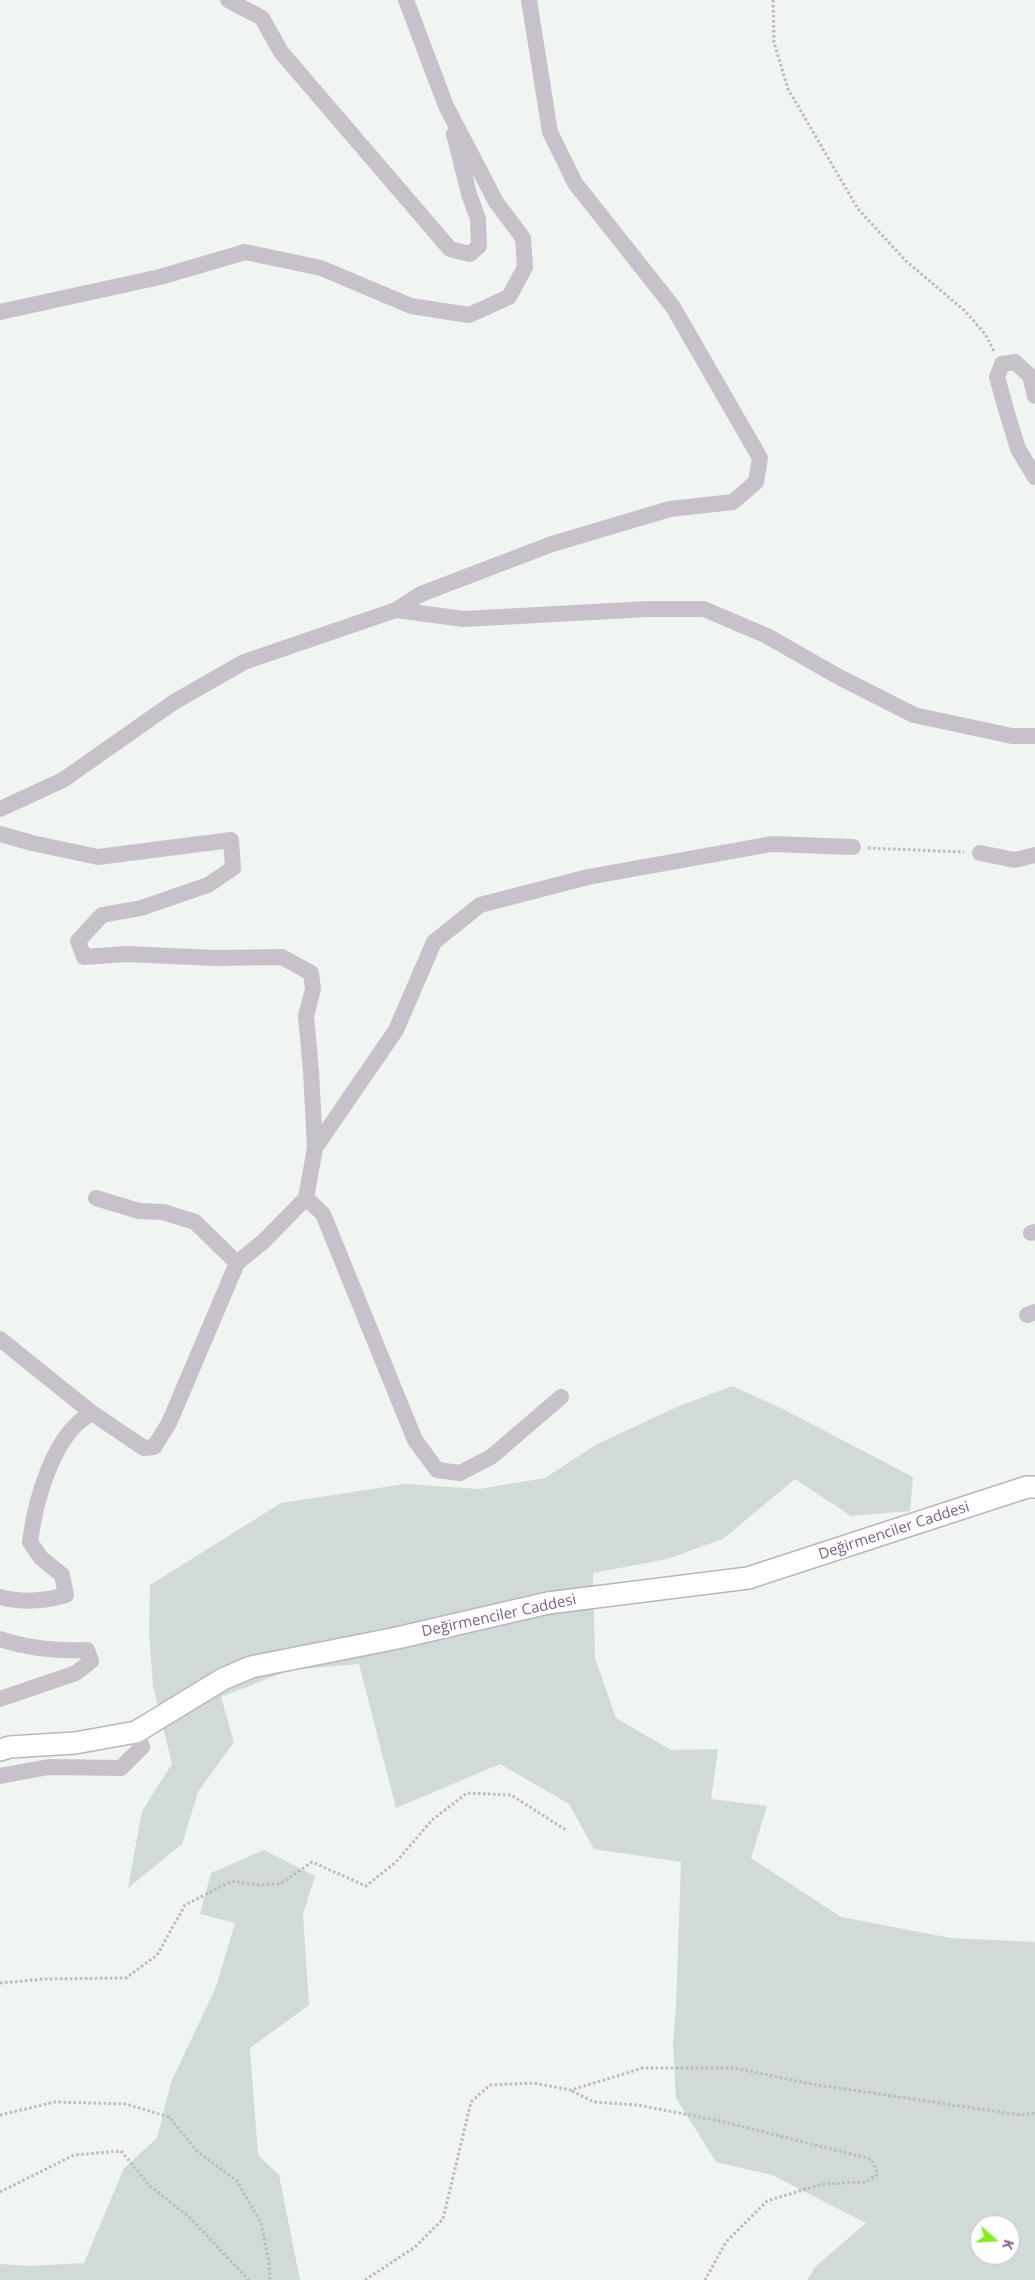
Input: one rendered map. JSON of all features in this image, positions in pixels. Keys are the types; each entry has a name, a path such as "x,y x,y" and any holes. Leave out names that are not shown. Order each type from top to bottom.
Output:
{"main road":[{"name":"Değirmenciler Caddesi","path":"0,1750 10,1747 75,1743 136,1732 223,1679 251,1667 397,1638 548,1604 748,1578 1032,1486"}],"street":[{"path":"228,0 262,18 281,52 450,249 470,254 479,246 478,219 469,194 446,106 406,0"},
{"path":"0,809 63,780 174,702 244,662 396,610 421,594 552,544 670,509 733,502 756,482 760,458 673,306 575,182 550,132 529,0"},
{"path":"0,312 160,277 245,252 322,268 411,306 469,315 509,297 525,267 523,238 496,202 446,106"},
{"path":"1035,396 1030,376 1015,362 1002,364 997,377 1007,412 1018,449 1035,477"},
{"path":"396,610 464,619 648,609 704,609 767,636 839,677 914,715 1012,736 1035,736"},
{"path":"0,834 98,857 231,840 234,868 228,873 208,885 141,908 102,915 78,941 84,957 126,954 214,958 282,957 311,973 313,989 306,1016 311,1071 314,1148 306,1198 264,1241 236,1263 169,1423 154,1447 144,1448 92,1413 0,1338"},
{"path":"314,1148 396,1030 434,942 480,905 588,877 772,844 853,847"},
{"path":"980,853 1015,860 1035,855"},
{"path":"96,1198 139,1211 163,1212 195,1222 236,1263"},
{"path":"306,1198 323,1214 415,1440 437,1470 460,1472 491,1457 561,1397"},
{"path":"0,1597 15,1601 52,1599 66,1595 62,1575 41,1558 30,1542 34,1515 54,1455 80,1419 92,1413"},
{"path":"0,1639 25,1647 67,1651 87,1650 91,1661 76,1673 0,1699"},
{"path":"0,1651 25,1647"},
{"path":"0,1776 50,1767 121,1768 142,1748 136,1732"}],"path":[{"path":"773,0 774,42 788,89 858,209 906,261 965,311 985,334 1002,364"},
{"path":"853,847 980,853"},
{"path":"0,1982 45,1979 126,1978 157,1956 185,1905 232,1881 258,1885 280,1884 312,1862 366,1886 396,1862 432,1820 467,1793 511,1795 566,1830"},
{"path":"571,2090 643,2068 735,2068 821,2086 1021,2115 1035,2113"},
{"path":"365,2280 415,2247 443,2219 471,2102 490,2085 533,2083 571,2090 594,2102 638,2106 720,2120 870,2160 878,2174 866,2182 822,2184 767,2201 726,2242 705,2280"},
{"path":"0,2115 55,2102 126,2104 169,2117 198,2152 236,2181 261,2223 270,2263 270,2280"},
{"path":"0,2192 74,2155 121,2151 150,2186 188,2216 249,2280"}],"shaded area":[{"path":"732,1386 781,1408 913,1477 910,1511 851,1516 795,1479 723,1539 667,1559 593,1573 595,1658 616,1718 671,1750 718,1749 711,1799 767,1806 751,1858 841,1917 951,1938 1035,1942 1035,2280 807,2280 816,2266 866,2223 772,2175 716,2162 676,2098 673,2044 681,1862 594,1849 569,1804 500,1764 396,1808 359,1664 290,1670 221,1697 234,1742 198,1792 182,1844 128,1888 142,1811 172,1764 153,1686 149,1632 150,1585 281,1503 405,1484 479,1489 545,1478 597,1444 677,1407"},
{"path":"264,1850 315,1876 303,1914 309,2005 250,2048 258,2155 279,2175 300,2280 0,2280 0,2264 30,2266 84,2263 124,2168 157,2138 171,2082 216,1987 235,1923 200,1914 211,1873"}]}
